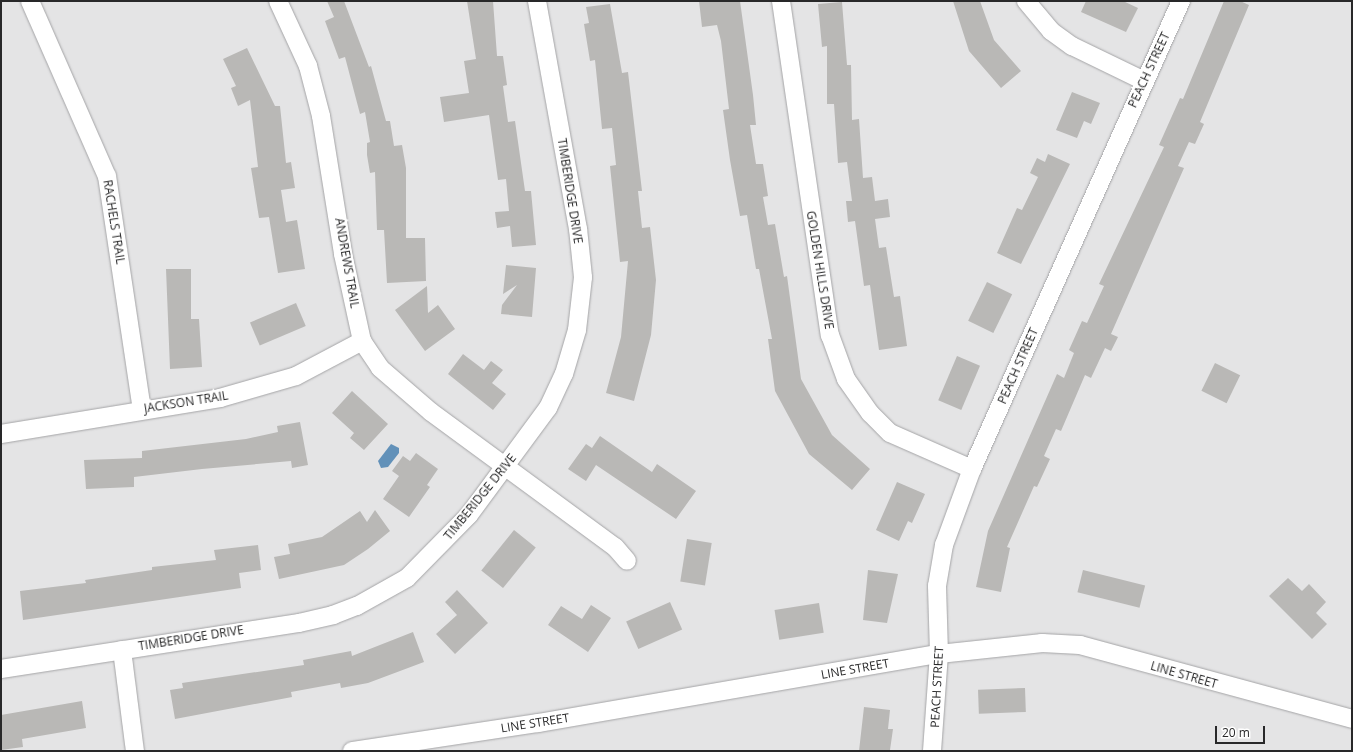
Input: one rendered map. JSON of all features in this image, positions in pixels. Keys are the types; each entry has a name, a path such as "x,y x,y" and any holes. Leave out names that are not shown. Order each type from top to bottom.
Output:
{"street":[{"name":"RACHELS TRAIL","path":"30,1 107,176 142,409"},
{"name":"ANDREWS TRAIL","path":"278,1 308,66 321,116 343,254 362,341 380,368 431,412 505,468 615,547 627,561"},
{"name":"TIMBERIDGE DRIVE","path":"1,669 299,623 357,606 407,578 430,557 469,515 548,408 564,374 577,330 582,287 578,229 537,1"},
{"name":"GOLDEN HILLS DRIVE","path":"781,1 828,320 843,373 870,413 890,433 972,469"},
{"path":"1026,1 1050,31 1144,81"},
{"name":"PEACH STREET","path":"932,751 939,654 937,586 944,545 972,469 1181,1"},
{"name":"JACKSON TRAIL","path":"1,434 142,409 220,398 296,376 362,341"},
{"name":"LINE STREET","path":"352,751 558,719 939,654 1042,643 1080,645 1352,719"},
{"path":"122,650 135,751"}],"water":[{"path":"391,444 399,448 399,453 388,467 381,468 378,461"}],"building":[{"path":"327,1 344,1 369,67 371,66 386,121 390,121 394,146 402,145 406,168 406,238 425,238 426,281 387,283 384,230 377,230 375,172 370,173 367,143 370,142 365,112 360,114 345,57 339,59 325,21 334,17"},
{"path":"467,1 493,1 497,56 503,56 507,85 503,86 508,122 515,121 525,191 531,191 536,245 512,247 510,226 497,228 495,212 509,211 506,179 498,180 489,115 444,122 440,97 469,93 464,61 476,59"},
{"path":"699,1 740,1 756,125 750,125 756,164 763,164 768,196 763,197 768,225 775,224 784,277 787,276 801,379 832,435 870,469 852,490 809,454 775,391 768,339 772,339 759,269 756,269 747,215 740,216 730,160 723,110 729,109 721,41 717,25 702,27"},
{"path":"953,1 980,1 994,40 1021,71 1001,88 969,51"},
{"path":"1086,1 1123,1 1138,8 1126,32 1081,12"},
{"path":"1224,1 1240,1 1249,5 1200,122 1204,124 1195,144 1189,142 1178,166 1184,168 1111,334 1118,337 1111,351 1105,348 1091,378 1085,375 1061,431 1056,429 1044,456 1050,459 1037,487 1034,486 1007,547 1010,548 1001,592 976,587 988,531 1057,374 1064,378 1074,353 1069,350 1082,321 1087,323 1104,286 1099,284 1164,147 1159,145 1180,98 1183,99"},
{"path":"842,2 847,65 851,65 852,120 859,119 863,178 872,177 875,201 888,199 890,217 875,219 879,248 886,247 894,297 900,296 907,346 879,350 870,285 864,286 855,221 848,222 846,201 852,201 847,162 838,163 834,104 827,104 827,46 822,47 818,4"},
{"path":"610,4 622,73 628,72 642,191 638,191 642,228 650,227 656,280 651,335 634,401 606,393 621,337 628,261 620,262 610,166 616,165 612,128 602,129 595,60 590,61 584,24 589,23 586,7"},
{"path":"247,48 275,106 280,106 286,163 291,162 295,188 281,190 286,222 297,220 305,269 278,273 269,217 259,218 251,168 258,167 250,100 238,106 231,88 236,86 223,59"},
{"path":"1072,92 1100,103 1091,124 1084,121 1077,138 1056,130"},
{"path":"1048,154 1070,164 1021,264 997,253 1017,208 1022,210 1038,177 1030,173 1037,158 1045,162"},
{"path":"506,265 536,268 532,317 501,314 502,305 517,285 503,294"},
{"path":"166,269 191,269 191,319 199,319 202,367 170,369"},
{"path":"987,282 1012,294 993,333 968,321"},
{"path":"427,286 428,313 438,305 455,329 425,351 395,310"},
{"path":"296,303 306,326 260,346 250,323"},
{"path":"463,354 484,370 491,361 503,370 492,383 506,394 493,410 448,374"},
{"path":"957,356 980,366 961,410 938,400"},
{"path":"1215,363 1240,375 1227,403 1201,391"},
{"path":"352,391 388,424 364,450 350,438 354,433 332,413"},
{"path":"300,422 308,465 292,468 291,461 202,469 134,477 134,487 86,489 84,460 142,458 142,451 246,439 278,432 277,426"},
{"path":"600,436 652,472 657,464 696,491 676,519 596,465 586,481 568,469 586,444 592,448"},
{"path":"416,453 438,469 427,485 430,487 409,517 383,499 399,476 392,471 403,456 410,461"},
{"path":"897,482 925,494 912,523 908,521 899,541 876,530"},
{"path":"375,510 390,531 368,549 344,565 279,579 274,557 290,554 288,544 322,537 360,511 367,522"},
{"path":"514,530 536,548 503,588 481,570"},
{"path":"687,539 712,543 705,585 680,581"},
{"path":"258,545 261,570 239,573 241,588 23,620 20,591 86,583 85,580 152,570 152,567 216,560 214,550"},
{"path":"868,570 898,574 887,623 863,620"},
{"path":"1083,570 1145,585 1140,608 1077,592"},
{"path":"1288,578 1302,591 1309,584 1326,602 1316,613 1327,624 1312,639 1269,596"},
{"path":"457,590 488,623 455,654 436,634 457,615 445,602"},
{"path":"670,602 682,629 638,649 626,622"},
{"path":"819,603 824,633 779,640 775,610"},
{"path":"591,605 611,618 588,652 548,625 561,606 582,619"},
{"path":"413,632 424,662 368,683 341,688 340,683 291,692 292,697 175,719 170,690 183,688 182,683 304,665 303,660 351,651 352,656"},
{"path":"1025,688 1026,712 979,714 978,690"},
{"path":"82,701 86,728 22,739 23,747 1,750 1,715"},
{"path":"864,707 890,710 888,729 893,729 890,750 859,751"}]}
